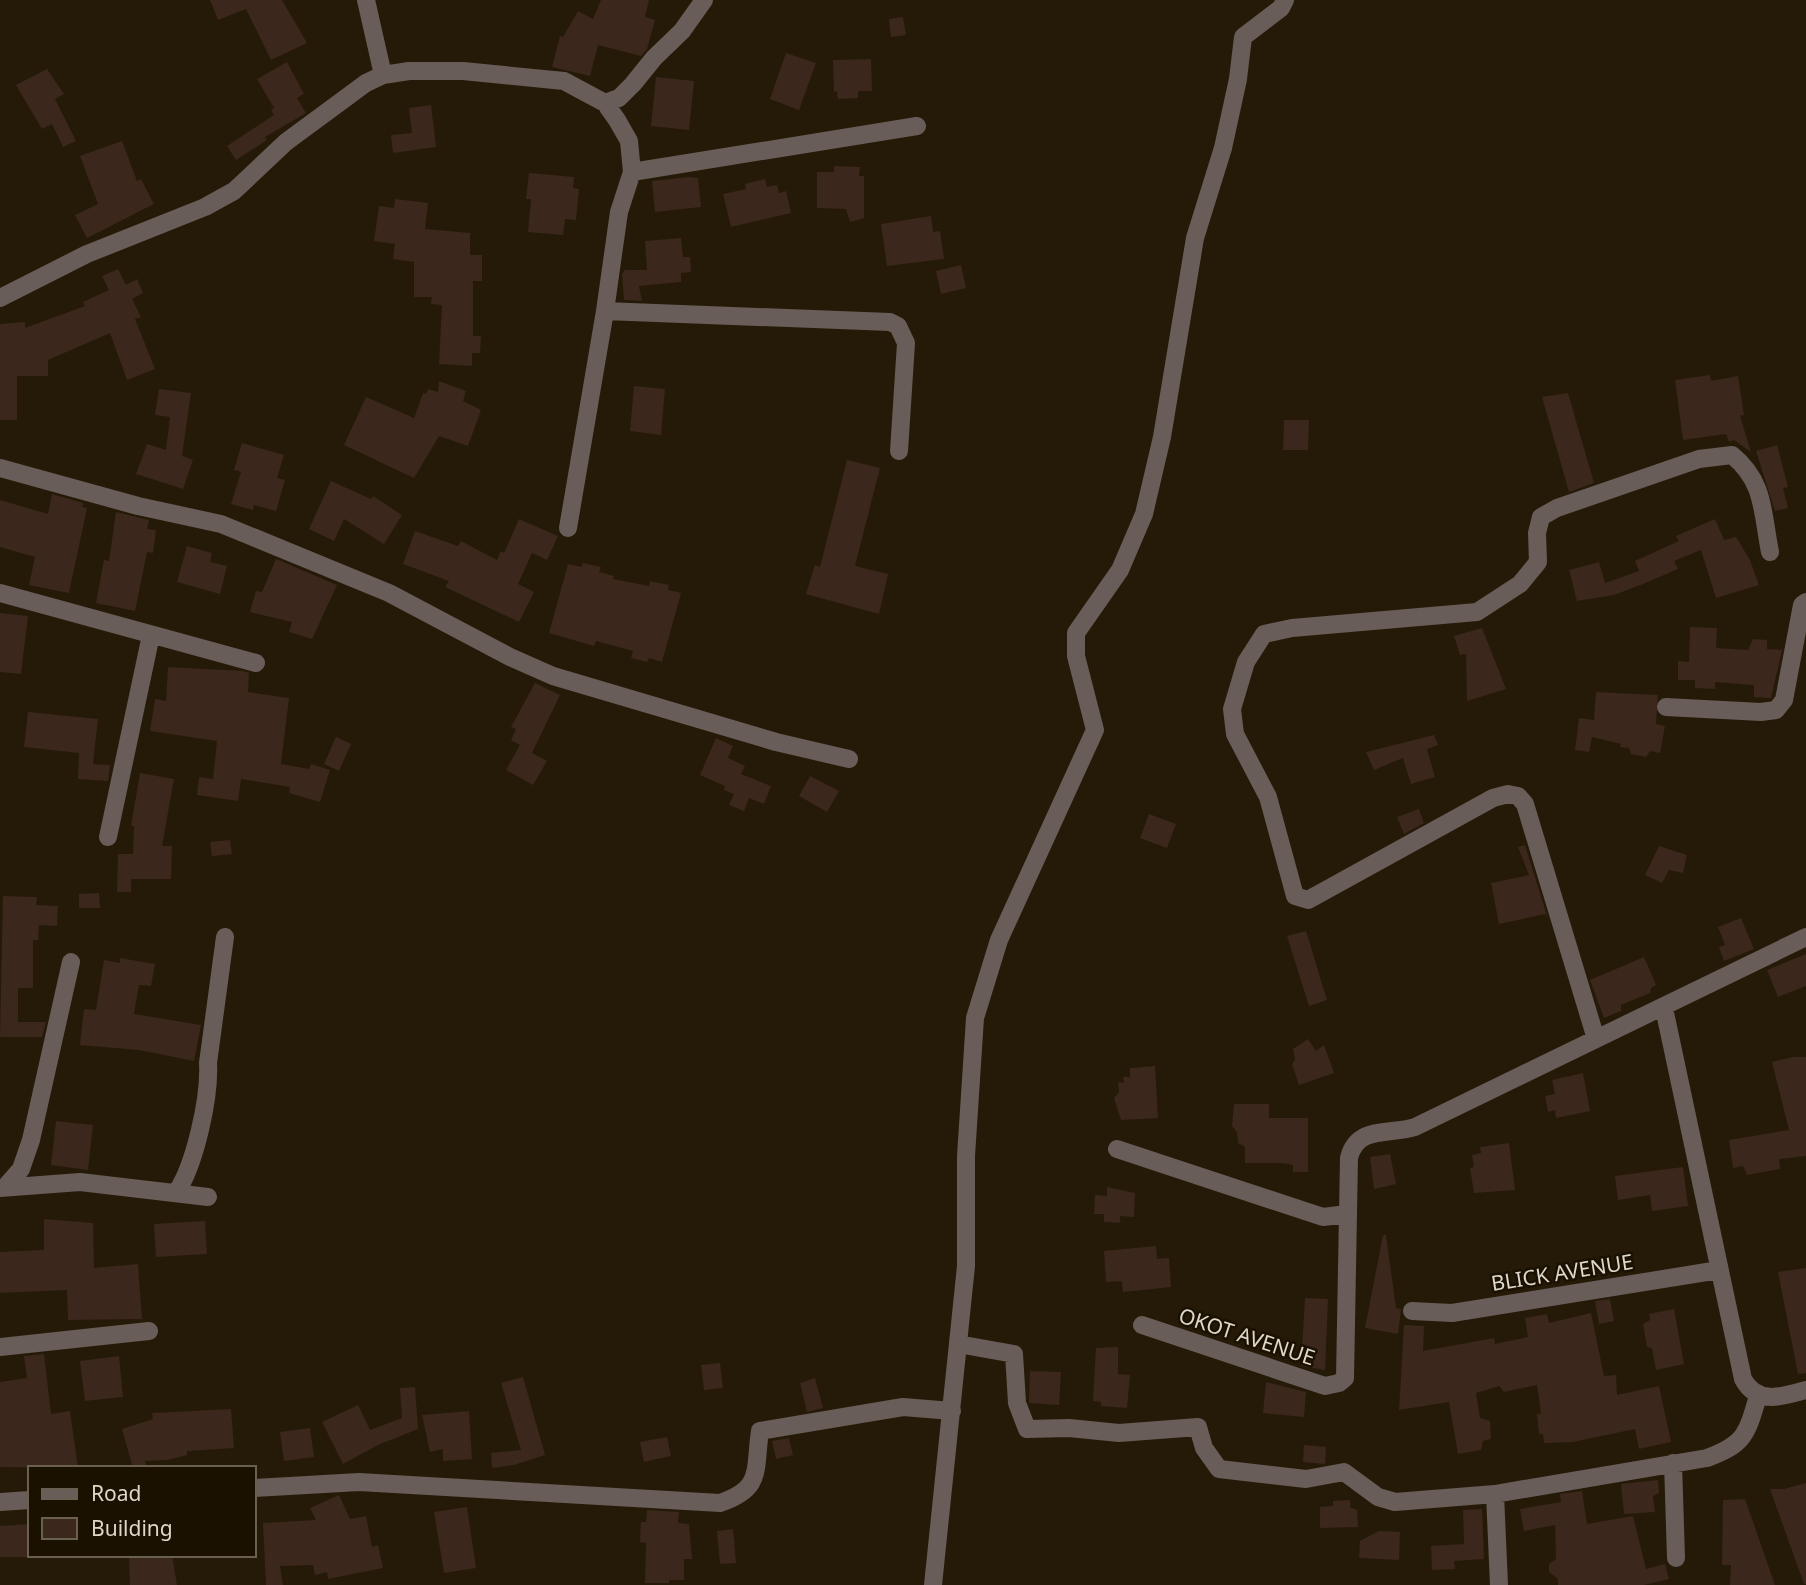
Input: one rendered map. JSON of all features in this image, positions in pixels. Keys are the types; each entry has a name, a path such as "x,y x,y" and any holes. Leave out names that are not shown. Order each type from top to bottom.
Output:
{"street":[{"path":"366,0 383,75"},
{"path":"605,103 619,98 634,84 654,58 682,31 704,0"},
{"path":"933,1585 967,1266 966,1156 975,1018 999,940 1095,730 1078,667 1076,633 1119,570 1144,514 1162,437 1195,238 1223,148 1238,79 1243,37 1281,8 1285,0"},
{"path":"0,298 87,254 205,206 234,191 286,142 366,83 383,75 409,71 463,71 564,81 605,103 629,141 632,172 618,212 605,311 568,528"},
{"path":"632,172 917,126"},
{"path":"605,311 890,322 898,326 906,343 899,451"},
{"path":"1596,1039 1525,804 1518,796 1508,794 1493,798 1308,900 1295,896 1268,797 1235,734 1232,709 1246,663 1264,634 1292,628 1476,612 1520,584 1538,562 1537,533 1541,517 1557,508 1699,459 1732,456 1749,469 1756,481 1770,552"},
{"path":"0,468 138,506 221,524 389,593 510,657 553,676 776,742 849,759"},
{"path":"0,593 256,663"},
{"path":"1666,707 1761,712 1776,710 1784,701 1802,605 1806,602"},
{"path":"108,837 151,635"},
{"path":"176,1193 187,1173 209,1082 208,1063 225,937"},
{"path":"1117,1149 1323,1217 1348,1214 1349,1158 1357,1141 1374,1131 1390,1134 1415,1127 1806,937"},
{"path":"3,1187 20,1169 31,1140 71,962"},
{"path":"1664,1008 1737,1360 1749,1391 1759,1396 1771,1397 1806,1390"},
{"path":"3,1187 80,1182 208,1197"},
{"name":"OKOT AVENUE","path":"1142,1325 1325,1386 1339,1383 1345,1378 1348,1214"},
{"name":"BLICK AVENUE","path":"1412,1311 1452,1313 1719,1270"},
{"path":"0,1347 149,1331"},
{"path":"958,1344 1014,1354 1017,1403 1027,1429 1069,1428 1119,1433 1198,1427 1204,1448 1219,1469 1306,1479 1344,1472 1378,1497 1395,1502 1495,1494 1707,1458 1731,1449 1749,1429 1759,1396"},
{"path":"256,1488 359,1482 720,1503 743,1496 752,1485 760,1431 903,1406 952,1411"},
{"path":"1673,1463 1676,1558"},
{"path":"1495,1494 1499,1585"},
{"path":"0,1502 28,1500"}],"building":[{"path":"210,0 282,0 307,43 271,60 246,9 218,20"},
{"path":"601,0 649,0 645,17 655,20 647,49 641,56 598,45 590,76 552,67 560,36 563,37 578,11 593,19"},
{"path":"903,17 906,35 891,37 889,19"},
{"path":"786,53 816,63 799,110 770,99"},
{"path":"871,59 872,91 858,91 858,98 838,99 837,91 834,92 833,60"},
{"path":"287,62 304,94 297,98 306,113 265,137 267,140 236,160 227,146 274,115 271,110 274,108 257,79"},
{"path":"47,69 64,94 55,99 76,141 63,147 52,124 42,129 16,85"},
{"path":"656,77 694,81 689,130 651,126"},
{"path":"431,105 436,147 393,153 391,135 412,133 409,108"},
{"path":"122,141 137,181 141,179 154,204 87,238 75,215 98,204 80,156"},
{"path":"834,166 860,167 859,176 864,176 864,218 850,222 846,209 817,208 817,172 834,172"},
{"path":"529,173 574,177 573,188 579,189 576,220 565,219 563,235 528,232 531,199 526,199"},
{"path":"698,178 701,207 655,212 652,181"},
{"path":"765,179 767,187 777,185 779,193 786,191 791,213 731,227 723,194 746,189 745,184"},
{"path":"395,199 428,203 425,229 470,233 470,255 482,255 482,281 473,281 473,336 481,336 480,353 472,353 472,366 439,364 442,305 431,304 432,297 414,297 414,262 393,259 395,244 374,241 379,206 394,208"},
{"path":"931,216 933,232 940,231 944,259 887,266 881,224"},
{"path":"681,238 683,257 690,257 691,272 681,273 681,282 639,286 642,301 624,300 622,274 625,270 647,270 645,241"},
{"path":"961,265 966,288 941,294 936,271"},
{"path":"118,269 126,285 137,279 143,293 132,299 141,317 135,319 155,369 127,380 110,333 48,360 48,376 17,376 17,420 0,420 0,324 25,322 25,328 85,306 83,302 109,290 102,276"},
{"path":"1710,375 1711,381 1738,376 1744,415 1740,416 1751,452 1734,440 1729,442 1726,434 1683,440 1675,380"},
{"path":"439,381 466,391 463,401 481,410 468,446 439,436 414,478 344,445 366,397 414,418 423,393 426,394 428,389 438,392"},
{"path":"634,386 665,389 661,435 630,431"},
{"path":"159,389 191,393 182,456 193,460 183,489 136,474 147,444 166,450 170,417 155,415"},
{"path":"1568,393 1594,483 1569,492 1542,397"},
{"path":"1284,420 1309,420 1308,450 1283,450"},
{"path":"242,443 284,455 277,478 285,480 276,511 254,505 253,510 231,504 241,472 234,470"},
{"path":"1777,445 1788,487 1783,488 1788,508 1775,511 1756,451"},
{"path":"847,460 880,468 855,566 888,574 879,614 806,594 815,565 820,567"},
{"path":"331,481 371,499 373,496 402,515 384,544 344,519 334,541 309,529"},
{"path":"52,494 83,503 82,507 87,508 69,593 29,585 35,557 0,547 0,500 48,514"},
{"path":"116,512 149,520 147,529 156,530 153,553 147,552 135,611 96,603 104,560 109,561"},
{"path":"519,519 558,536 547,560 532,553 518,584 534,592 519,622 445,587 449,581 403,564 415,531 458,546 461,541 497,560 501,551 504,553"},
{"path":"1715,519 1724,540 1736,537 1750,560 1759,585 1716,598 1701,550 1674,561 1678,569 1643,584 1614,595 1577,601 1569,570 1599,562 1605,583 1639,571 1635,561 1679,541 1676,536"},
{"path":"187,546 212,553 210,562 227,566 220,594 177,582"},
{"path":"276,559 337,585 312,639 289,632 292,622 250,612 256,591 262,592"},
{"path":"583,563 601,567 599,572 614,576 613,579 649,586 650,581 669,585 668,590 681,593 662,662 649,658 647,662 631,658 633,651 596,641 594,646 549,633 568,564 582,567"},
{"path":"0,613 28,616 21,674 0,672"},
{"path":"1690,627 1717,628 1716,648 1748,650 1753,639 1767,640 1767,649 1782,650 1771,698 1754,697 1754,685 1715,682 1715,689 1695,688 1695,680 1678,680 1678,661 1689,662"},
{"path":"1482,628 1506,689 1467,701 1466,654 1460,655 1454,636"},
{"path":"168,667 243,671 249,673 248,692 289,698 281,764 309,769 311,764 330,770 320,802 289,793 290,787 241,779 238,801 197,795 199,777 213,779 217,741 150,731 155,699 166,701"},
{"path":"535,683 560,695 532,753 547,761 533,785 506,770 520,745 511,740 516,729 511,727"},
{"path":"1596,692 1658,695 1656,724 1665,726 1660,753 1650,751 1646,757 1631,754 1629,748 1620,747 1621,744 1592,737 1589,752 1575,750 1579,718 1594,720"},
{"path":"28,712 98,719 93,764 110,765 108,781 78,779 79,753 24,747"},
{"path":"1434,735 1438,745 1427,749 1435,777 1411,784 1403,758 1374,770 1366,752"},
{"path":"336,737 351,744 339,771 324,764"},
{"path":"716,738 733,746 728,758 745,766 741,774 771,786 764,804 749,798 744,811 729,805 734,794 724,790 725,786 700,775"},
{"path":"140,773 174,779 162,846 172,846 171,879 131,879 131,892 117,892 118,854 133,854 134,826 131,826"},
{"path":"810,776 839,791 827,812 799,796"},
{"path":"1419,809 1424,823 1404,834 1397,817"},
{"path":"1149,814 1176,824 1167,848 1140,838"},
{"path":"230,840 232,854 212,856 210,842"},
{"path":"1525,845 1548,919 1545,914 1499,924 1491,883 1529,875 1518,847"},
{"path":"1659,846 1687,855 1683,873 1669,870 1662,883 1645,875"},
{"path":"99,893 100,908 79,908 79,894"},
{"path":"3,896 37,897 36,905 58,906 57,926 39,925 38,940 33,940 33,988 18,988 18,1022 46,1022 42,1037 0,1037"},
{"path":"1741,918 1754,949 1724,961 1719,947 1725,945 1718,927"},
{"path":"1306,931 1327,1000 1309,1006 1287,936"},
{"path":"1806,954 1806,986 1778,997 1767,970"},
{"path":"1644,957 1656,985 1651,988 1650,993 1621,1005 1621,1011 1604,1018 1590,980"},
{"path":"120,958 155,964 151,986 139,985 134,1014 201,1025 194,1061 139,1050 80,1045 84,1009 96,1010 104,960 120,963"},
{"path":"1308,1039 1316,1051 1324,1045 1334,1073 1299,1085 1292,1064 1295,1060 1293,1049"},
{"path":"1806,1057 1806,1156 1779,1159 1780,1169 1747,1175 1743,1166 1733,1168 1729,1140 1789,1130 1772,1062"},
{"path":"1155,1066 1158,1118 1121,1120 1114,1098 1119,1092 1118,1082 1124,1083 1123,1077 1130,1077 1130,1068"},
{"path":"1583,1073 1590,1111 1556,1118 1555,1110 1548,1112 1545,1096 1555,1094 1552,1080"},
{"path":"1234,1104 1269,1104 1269,1118 1308,1118 1308,1172 1293,1172 1293,1165 1283,1163 1245,1163 1245,1147 1238,1143 1237,1132 1232,1126"},
{"path":"56,1121 93,1125 88,1170 51,1165"},
{"path":"1509,1143 1515,1190 1474,1193 1470,1168 1474,1167 1472,1155 1481,1153 1480,1147"},
{"path":"1390,1154 1396,1184 1374,1189 1370,1157"},
{"path":"1683,1167 1688,1206 1652,1211 1650,1195 1618,1200 1615,1176"},
{"path":"1107,1187 1135,1193 1134,1217 1120,1216 1120,1223 1104,1222 1104,1214 1094,1214 1095,1195 1107,1196"},
{"path":"44,1219 93,1223 94,1268 138,1264 142,1319 68,1320 67,1290 0,1293 0,1252 44,1250"},
{"path":"205,1221 207,1254 156,1257 154,1224"},
{"path":"1383,1235 1386,1235 1396,1308 1401,1309 1398,1334 1365,1328"},
{"path":"1156,1246 1157,1259 1169,1258 1171,1287 1123,1292 1122,1281 1106,1282 1104,1251"},
{"path":"1806,1268 1806,1373 1798,1374 1778,1272"},
{"path":"1305,1298 1328,1299 1325,1370 1301,1366"},
{"path":"1610,1299 1614,1321 1599,1324 1595,1301"},
{"path":"1674,1309 1684,1364 1656,1370 1652,1348 1647,1347 1643,1324 1650,1320 1649,1314"},
{"path":"1591,1313 1604,1376 1616,1375 1617,1395 1659,1386 1671,1442 1639,1449 1635,1429 1573,1442 1544,1443 1543,1434 1539,1434 1537,1414 1541,1414 1537,1385 1504,1392 1499,1386 1476,1393 1480,1418 1490,1421 1491,1439 1483,1441 1481,1450 1458,1454 1449,1402 1399,1410 1404,1325 1424,1326 1423,1351 1494,1338 1495,1344 1528,1337 1525,1318 1547,1314 1549,1323"},
{"path":"1118,1347 1118,1374 1130,1375 1127,1408 1101,1406 1101,1402 1093,1401 1096,1348"},
{"path":"44,1354 51,1414 70,1411 78,1466 0,1467 0,1382 27,1378 24,1356"},
{"path":"119,1356 123,1397 85,1401 80,1361"},
{"path":"720,1363 723,1388 704,1390 701,1365"},
{"path":"1030,1371 1061,1372 1059,1405 1029,1403"},
{"path":"523,1377 545,1455 514,1465 492,1468 491,1453 521,1450 501,1383"},
{"path":"815,1378 823,1408 807,1412 800,1383"},
{"path":"1266,1382 1306,1392 1304,1417 1263,1413"},
{"path":"415,1387 418,1429 378,1445 343,1464 322,1422 358,1405 370,1430 402,1418 400,1388"},
{"path":"231,1409 234,1448 187,1451 187,1455 167,1460 145,1461 146,1466 132,1466 122,1429 153,1419 152,1413"},
{"path":"469,1411 472,1459 443,1461 443,1449 430,1452 422,1415"},
{"path":"310,1428 314,1457 284,1461 280,1432"},
{"path":"667,1437 671,1456 644,1462 640,1442"},
{"path":"789,1438 793,1455 776,1459 772,1441"},
{"path":"1304,1445 1326,1447 1325,1464 1303,1462"},
{"path":"1658,1480 1659,1493 1653,1496 1655,1512 1624,1514 1621,1484"},
{"path":"1806,1483 1804,1584 1770,1489 1784,1489"},
{"path":"1582,1491 1587,1524 1633,1516 1646,1569 1665,1564 1669,1579 1644,1585 1558,1585 1558,1579 1549,1572 1549,1564 1556,1559 1555,1525 1524,1531 1520,1509 1561,1502 1560,1494"},
{"path":"339,1495 350,1519 366,1516 372,1547 378,1545 383,1568 328,1579 327,1572 315,1575 313,1565 280,1566 283,1585 266,1585 263,1523 316,1520 310,1508"},
{"path":"1745,1499 1775,1585 1730,1585 1731,1565 1722,1565 1723,1500"},
{"path":"1350,1500 1350,1507 1357,1510 1358,1527 1320,1528 1320,1507 1333,1506 1333,1501"},
{"path":"467,1507 476,1568 444,1573 434,1512"},
{"path":"1482,1509 1484,1559 1454,1561 1455,1569 1432,1570 1431,1546 1464,1544 1463,1510"},
{"path":"647,1510 679,1512 678,1523 689,1524 692,1559 684,1559 684,1580 645,1583 646,1543 640,1542 641,1522 646,1522"},
{"path":"28,1524 28,1557 0,1557 0,1526"},
{"path":"733,1529 736,1563 720,1564 717,1531"},
{"path":"1379,1531 1400,1532 1399,1560 1359,1558 1360,1541"},
{"path":"129,1557 172,1557 177,1585 130,1585"}]}
